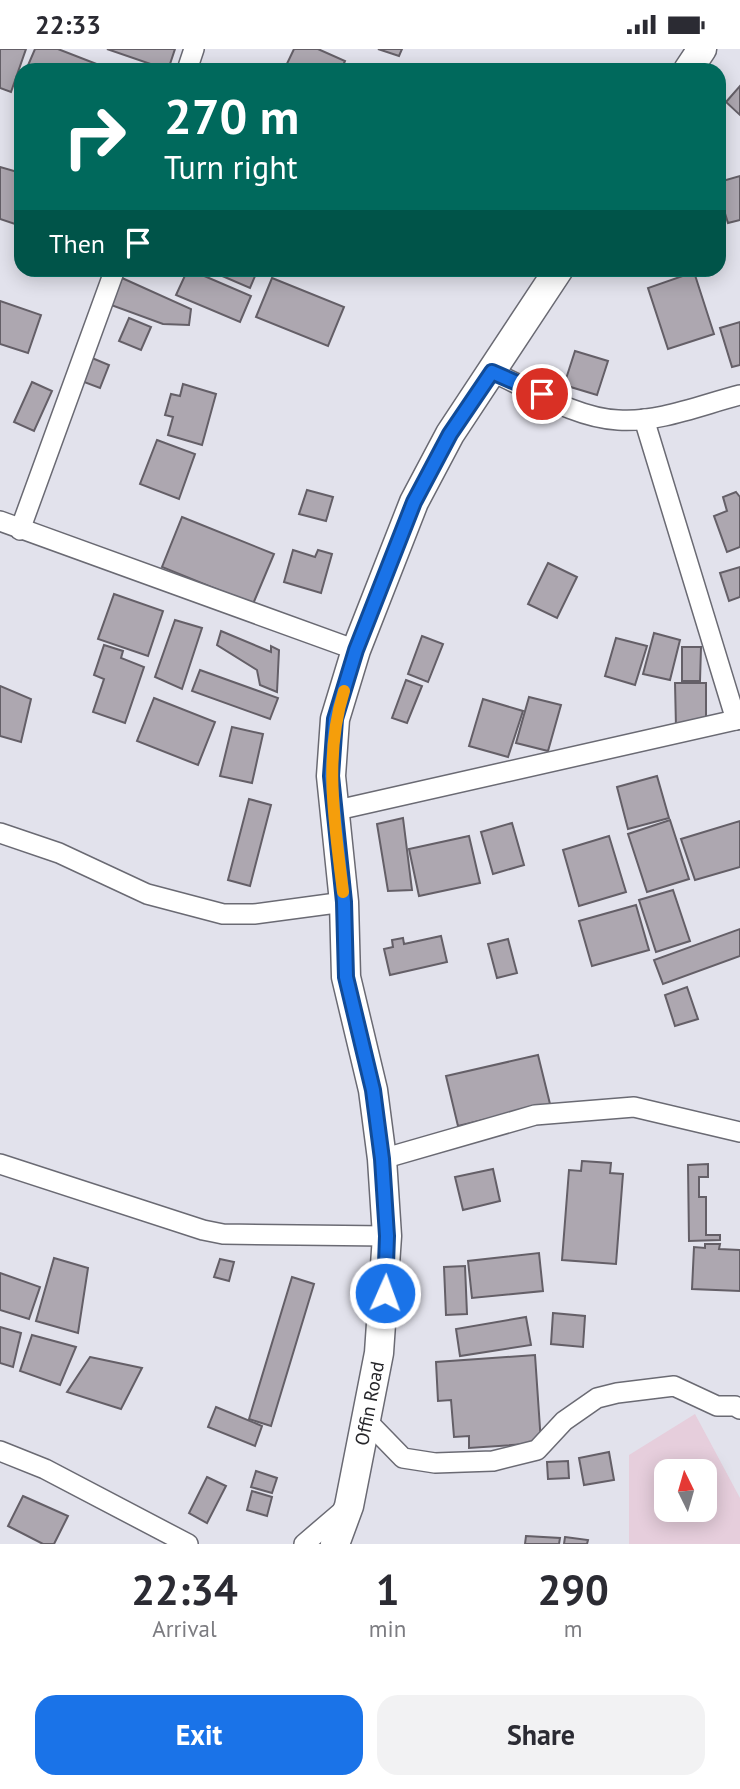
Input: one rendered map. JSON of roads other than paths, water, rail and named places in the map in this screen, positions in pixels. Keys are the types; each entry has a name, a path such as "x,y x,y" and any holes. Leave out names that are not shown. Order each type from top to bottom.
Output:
{"street":[{"path":"20,530 112,277"},
{"name":"Offin Road","path":"335,1544 349,1506 379,1353 387,1236 382,1159 373,1090 346,977 344,902 331,776 335,719 356,650 414,502 450,434 554,277"},
{"path":"492,372 593,416 618,420 644,419 740,395"},
{"path":"333,811 738,720 644,419"},
{"path":"0,521 356,650"},
{"path":"0,833 59,853 147,894 223,914 254,914 344,902"},
{"path":"382,1159 535,1115 634,1107 740,1132"},
{"path":"0,1164 110,1202 223,1234 387,1236"},
{"path":"366,1420 403,1458 435,1463 493,1461 537,1450 564,1421 597,1398 617,1393 674,1386 717,1406 735,1406 740,1409"},
{"path":"0,1451 45,1469 188,1544"},
{"path":"304,1544 349,1506"}]}
